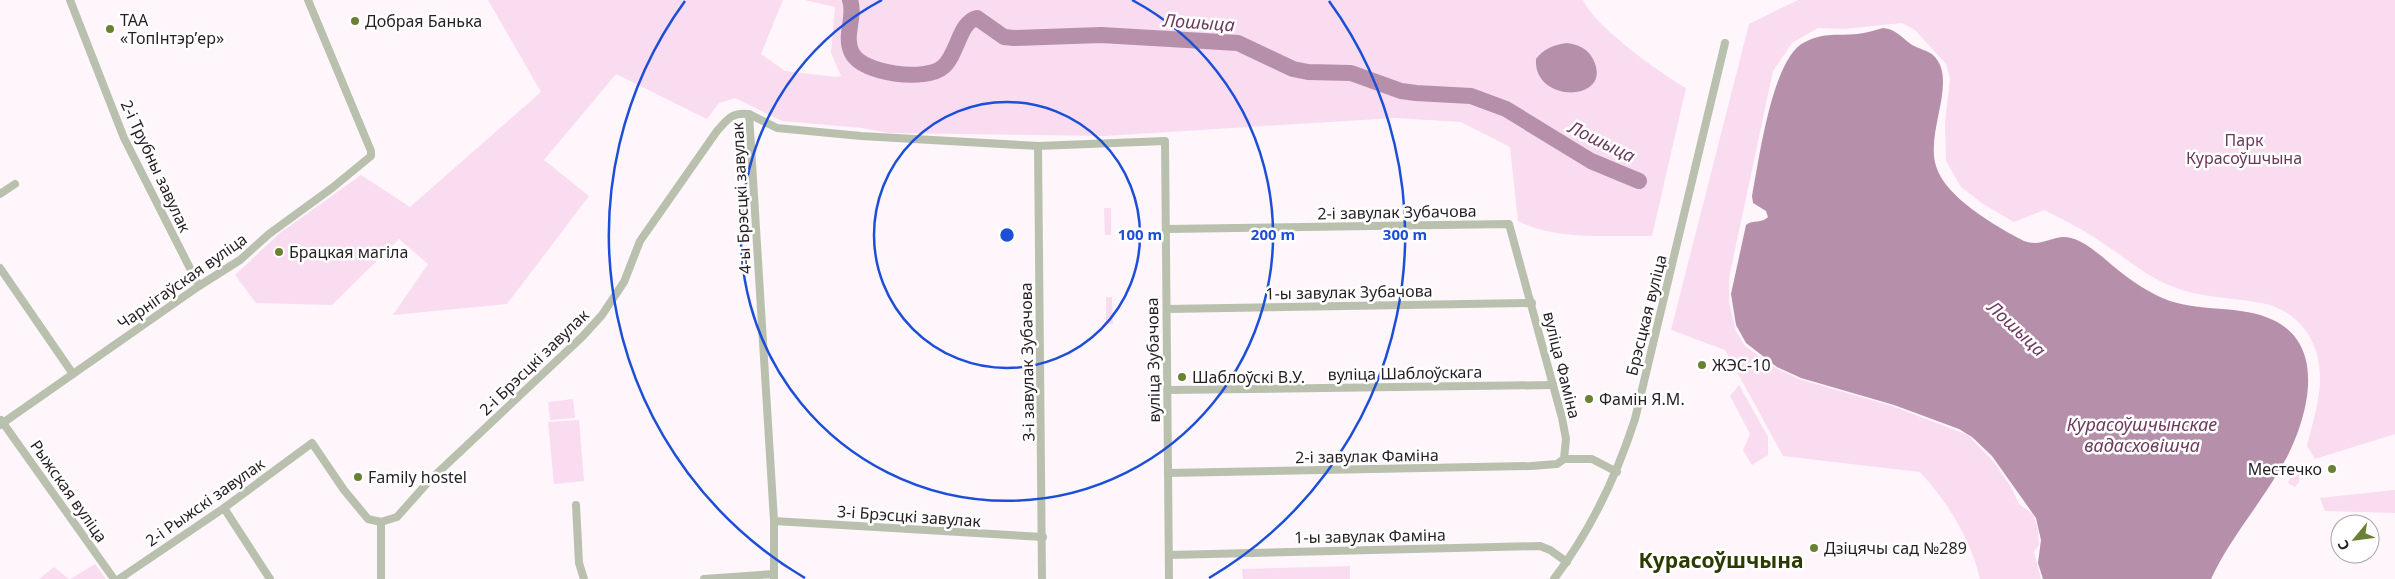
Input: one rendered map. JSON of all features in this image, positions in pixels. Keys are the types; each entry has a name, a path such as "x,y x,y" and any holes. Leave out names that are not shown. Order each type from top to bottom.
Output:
{"street":[{"name":"2-і Трубны завулак","path":"70,0 124,138 199,286"},
{"name":"Чарнігаўская вуліца","path":"1,422 240,260 268,234 332,188 371,156 371,151 308,0"},
{"name":"Брэсцкая вуліца","path":"1554,579 1567,562 1603,503 1617,472 1634,419 1725,43"},
{"name":"2-і Брэсцкі завулак","path":"381,522 396,517 429,481 583,336 602,315 624,282 640,241 717,131 732,115 738,113 749,114"},
{"name":"4-ы Брэсцкі завулак","path":"749,114 777,128 861,136 1038,146 1165,141"},
{"name":"4-ы Брэсцкі завулак","path":"749,114 774,521 774,576"},
{"name":"вуліца Зубачова","path":"1165,141 1169,579"},
{"name":"3-і завулак Зубачова","path":"1038,146 1042,579"},
{"path":"0,194 15,184"},
{"name":"2-і завулак Зубачова","path":"1166,229 1509,224"},
{"name":"вуліца Фаміна","path":"1509,224 1532,303 1566,439 1564,459"},
{"path":"0,268 74,374"},
{"name":"1-ы завулак Зубачова","path":"1167,309 1532,303"},
{"name":"вуліца Шаблоўскага","path":"1168,390 1553,385"},
{"name":"Рыжская вуліца","path":"1,422 114,579"},
{"name":"2-і Рыжскі завулак","path":"118,579 224,508 312,443 344,490 368,519 381,522"},
{"path":"1564,459 1592,459 1617,472"},
{"name":"2-і завулак Фаміна","path":"1168,473 1531,466 1556,464 1564,459"},
{"path":"576,505 579,563 584,579"},
{"path":"224,508 270,579"},
{"name":"3-і Брэсцкі завулак","path":"774,521 1043,537"},
{"path":"381,522 382,579"},
{"name":"1-ы завулак Фаміна","path":"1169,554 1540,546 1550,550 1567,562"},
{"path":"704,579 774,576"}],"green space":[{"path":"488,0 783,0 761,54 785,71 836,77 841,76 831,53 835,7 805,0 1583,0 1600,23 1629,48 1660,72 1686,88 1652,236 1584,236 1550,232 1518,221 1510,147 1461,122 1394,118 1105,136 888,133 862,128 782,121 735,98 719,103 707,119 616,74 544,160 589,196 507,304 393,315 428,264 399,239 332,305 256,303 235,275 280,233 361,175 410,207 541,92"},
{"name":"Парк Курасоўшчына","path":"1798,0 2395,0 2395,434 2315,459 2307,446 2319,396 2319,365 2312,340 2305,329 2286,312 2274,306 2261,303 2193,293 2171,286 2147,274 2086,232 2044,210 2014,222 1983,204 1961,187 1946,161 1945,123 1950,78 1946,64 1915,30 1902,23 1844,29 1818,28 1792,43 1773,71 1729,278 1729,302 1736,331 1745,346 1774,367 1799,379 1892,406 1968,435 1993,461 2011,487 2019,504 2033,514 2038,529 2039,545 2034,552 2041,579 1980,579 1971,550 1957,522 1940,496 1920,472 1783,456 1725,350 1671,330 1749,24"},
{"path":"1104,208 1111,208 1111,235 1105,235"},
{"path":"1106,297 1112,297 1113,324 1106,324"},
{"path":"1739,385 1768,437 1768,455 1752,465 1743,450 1750,434 1730,396"},
{"path":"573,399 575,418 550,420 548,402"},
{"path":"579,420 584,481 554,484 548,422"},
{"path":"2296,465 2299,465 2299,482 2295,487 2288,483"},
{"path":"2395,490 2395,513 2325,511 2320,498"},
{"path":"95,564 106,579 70,579"},
{"path":"1350,566 1350,579 1243,579 1242,569"},
{"path":"54,567 69,579 39,579"}],"water":[{"name":"Курасоўшчынскае вадасховішча","path":"1883,28 1895,32 1912,45 1931,53 1940,65 1943,78 1935,137 1934,152 1936,166 1941,178 1949,189 1972,210 2024,241 2031,243 2043,242 2059,237 2078,240 2136,283 2170,301 2261,315 2290,331 2301,346 2307,364 2308,382 2306,402 2295,440 2278,473 2228,548 2211,579 2043,579 2038,563 2041,540 2036,518 1992,456 1972,437 1959,429 1894,405 1801,378 1777,367 1746,343 1736,325 1731,294 1746,225 1768,217 1766,211 1753,203 1752,196 1763,136 1776,88 1784,67 1794,51 1812,39 1825,36 1860,34"},
{"path":"1567,43 1582,48 1593,59 1597,73 1593,84 1584,90 1572,92 1559,91 1547,84 1538,74 1536,59 1539,55 1550,48"}],"waterway":[{"name":"Лошыца","path":"850,0 852,13 849,40 852,53 858,60 881,71 909,75 935,72 948,61 966,26 977,18 1004,37 1014,38 1101,35 1238,43 1293,69 1308,72 1351,73 1401,91 1471,96 1506,109 1591,161 1639,181"}],"place":[{"name":"Добрая Банька","path":"355,21"},
{"name":"ТАА «ТопІнтэрʼер»","path":"110,29"},
{"name":"Брацкая магіла","path":"279,252"},
{"name":"ЖЭС-10","path":"1702,365"},
{"name":"Шаблоўскі В.У.","path":"1182,377"},
{"name":"Фамін Я.М.","path":"1589,399"},
{"name":"Местечко","path":"2332,469"},
{"name":"Family hostel","path":"358,477"},
{"name":"Дзіцячы сад №289","path":"1814,548"}],"district":[{"name":"Курасоўшчына","path":"1721,560"}]}
